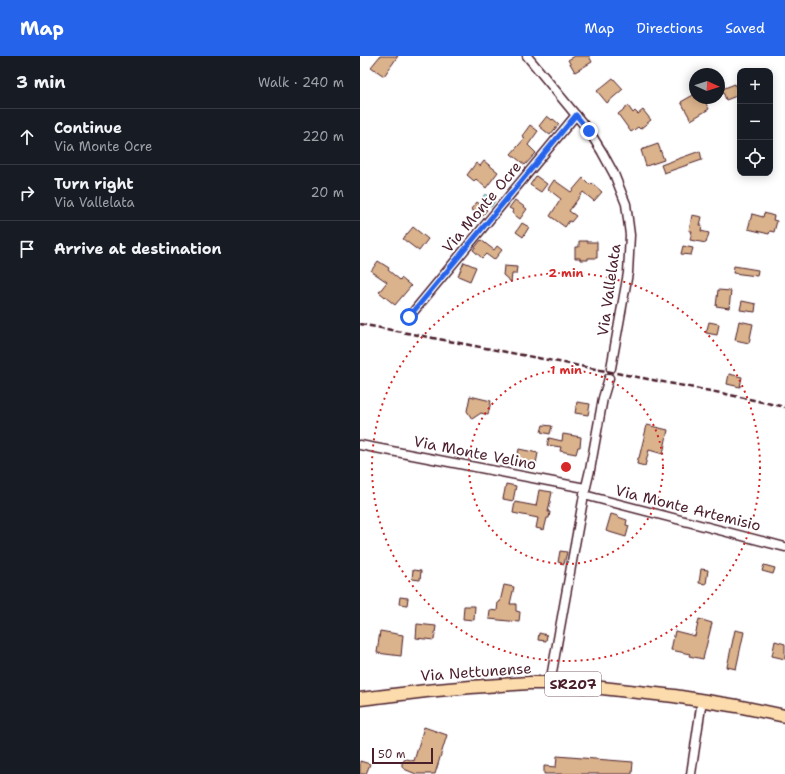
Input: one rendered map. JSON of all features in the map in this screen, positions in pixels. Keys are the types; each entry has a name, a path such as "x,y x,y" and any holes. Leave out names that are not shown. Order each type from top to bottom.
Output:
{"main road":[{"name":"Via Nettunense","path":"360,699 460,688 550,683 702,700 785,716"}],"street":[{"name":"Via Vallelata","path":"527,56 589,131 614,174 626,204 630,235 628,273 611,368"},
{"name":"Via Monte Ocre","path":"409,317 576,115"},
{"path":"550,683 584,492 590,470 603,398 609,378"},
{"name":"Via Monte Velino","path":"360,445 584,492"},
{"name":"Via Monte Artemisio","path":"584,492 785,547"},
{"path":"691,774 702,700"}],"water":[{"path":"485,194 495,201 491,207 481,199"}],"building":[{"path":"380,56 398,56 384,76 371,67"},
{"path":"575,56 589,56 592,62 575,72 568,60"},
{"path":"613,78 623,89 607,103 597,91"},
{"path":"735,84 737,96 726,100 725,88"},
{"path":"689,97 689,104 706,104 709,109 691,120 681,102"},
{"path":"628,106 633,113 635,111 638,114 643,110 651,120 640,129 638,127 631,132 618,114"},
{"path":"547,116 559,124 550,135 539,126"},
{"path":"530,125 538,131 528,145 536,153 525,165 511,154 525,138 522,136"},
{"path":"658,144 664,160 646,166 641,150"},
{"path":"700,151 702,160 664,173 661,165"},
{"path":"484,161 498,172 486,188 476,179 474,181 467,175 476,163 480,166"},
{"path":"536,176 547,184 541,192 530,185"},
{"path":"583,178 590,185 592,183 602,192 594,201 583,192 569,211 576,216 571,222 569,221 565,227 550,216 561,199 548,189 554,180 571,192"},
{"path":"515,200 527,209 520,219 512,213 513,210 509,208"},
{"path":"477,202 487,210 481,217 471,209"},
{"path":"764,213 774,216 773,220 777,221 774,232 770,231 769,234 748,229 752,214 763,217"},
{"path":"692,215 702,217 700,225 702,225 701,231 709,233 706,243 690,240 692,231 689,231"},
{"path":"522,223 529,227 523,237 516,232"},
{"path":"413,227 428,239 419,251 403,239"},
{"path":"481,240 494,250 497,246 502,250 494,260 486,254 482,258 473,250"},
{"path":"579,241 597,242 597,258 580,260 580,258 575,258 575,247 579,247"},
{"path":"683,246 693,248 691,255 681,254"},
{"path":"378,261 389,268 388,270 400,280 401,278 411,286 395,305 379,292 387,282 371,271"},
{"path":"464,262 476,267 470,281 458,276"},
{"path":"504,266 517,267 516,274 512,274 511,282 503,275"},
{"path":"734,266 758,270 757,276 733,273"},
{"path":"718,290 731,291 729,308 716,306"},
{"path":"742,301 756,304 755,312 740,310"},
{"path":"739,321 753,324 749,343 735,340"},
{"path":"709,322 719,324 717,335 706,333"},
{"path":"729,374 742,377 740,387 727,384"},
{"path":"470,396 491,401 488,415 481,413 472,419 467,411"},
{"path":"577,402 590,404 588,415 575,413"},
{"path":"543,425 552,426 550,434 541,432"},
{"path":"647,425 668,430 663,454 649,450 645,466 637,464"},
{"path":"563,434 581,437 580,447 578,447 576,454 560,451 561,447 547,445 549,438 562,441"},
{"path":"519,449 538,453 535,469 516,465"},
{"path":"506,484 516,486 513,501 503,499"},
{"path":"539,490 552,492 548,512 550,512 549,518 547,518 544,530 536,528 538,518 513,513 515,502 536,506"},
{"path":"611,514 627,520 626,525 629,526 626,537 606,531"},
{"path":"560,551 567,552 564,564 558,562"},
{"path":"764,565 775,568 773,574 762,571"},
{"path":"701,569 708,570 706,584 699,583"},
{"path":"413,570 421,571 420,580 412,579"},
{"path":"504,585 514,587 510,604 516,604 516,611 520,612 519,622 489,619 490,610 497,611 498,602 500,602"},
{"path":"400,597 408,598 407,605 399,604"},
{"path":"464,606 475,606 474,620 463,619"},
{"path":"699,619 712,623 703,659 689,656 690,654 671,650 675,631 695,636"},
{"path":"417,624 436,626 434,640 416,638"},
{"path":"735,630 744,632 736,669 727,667"},
{"path":"380,631 403,635 401,656 377,653"},
{"path":"539,633 547,635 546,641 538,640"},
{"path":"775,641 785,644 785,659 772,656"},
{"path":"424,727 447,735 435,774 416,774 404,769 402,766 404,760 407,759 414,761"},
{"path":"557,756 633,762 632,774 544,774 544,766 556,767"},
{"path":"360,761 370,764 366,774 360,774"}],"railway":[{"path":"360,324 726,394 785,407"}],"route":[{"path":"409,317 576,115 584,127 589,131"}]}
